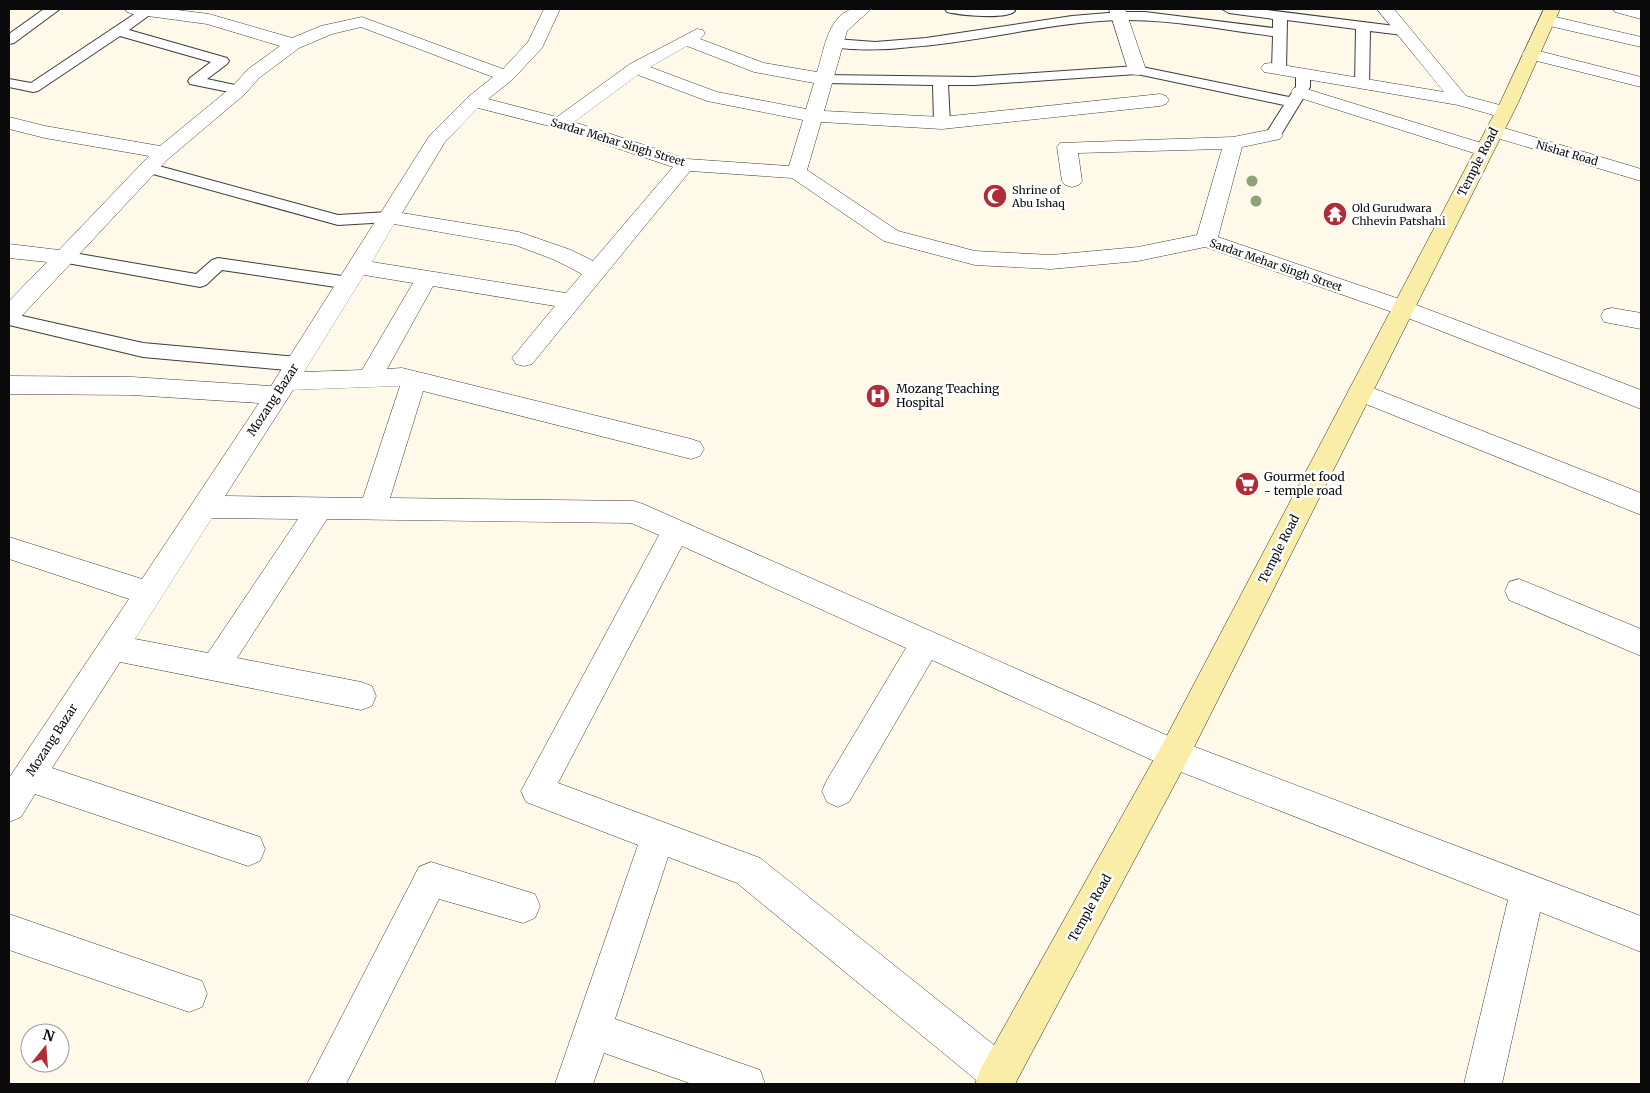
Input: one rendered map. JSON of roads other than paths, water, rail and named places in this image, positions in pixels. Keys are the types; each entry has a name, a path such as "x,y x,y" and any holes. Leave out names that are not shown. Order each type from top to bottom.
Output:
{"street":[{"name":"Mozang Bazar","path":"9,806 205,507 354,275 437,140 474,101 506,76 536,44 552,9"},
{"path":"798,172 836,43 836,32 840,26 863,9"},
{"path":"1383,9 1460,100 1494,131"},
{"path":"1621,9 1641,14"},
{"path":"140,10 172,11 209,19 293,44"},
{"path":"1118,13 1137,70"},
{"path":"1550,14 1641,42"},
{"name":"Temple Road","path":"997,1080 1174,754 1494,131 1550,14"},
{"path":"9,315 154,162 239,90 253,74 293,44 327,30 347,17 506,76"},
{"path":"560,124 636,68 692,37 760,68 825,79"},
{"path":"1531,54 1641,82"},
{"path":"636,68 713,97 814,116 942,123 1160,100"},
{"path":"1274,69 1299,89 1494,131"},
{"path":"1299,89 1362,84 1460,100"},
{"name":"Sardar Mehar Singh Street","path":"474,101 560,124 685,165 798,172 890,236 975,258 1051,262 1138,254 1206,240 1403,308 1641,400"},
{"path":"9,123 45,132 153,150 154,162"},
{"name":"Nishat Road","path":"1494,131 1641,175"},
{"path":"1072,181 1067,147 1233,142 1273,135"},
{"path":"1206,240 1233,142"},
{"path":"524,358 685,165"},
{"path":"389,217 520,239 563,255 596,272"},
{"path":"9,251 62,257"},
{"path":"354,275 427,278 571,301"},
{"path":"370,377 427,278"},
{"path":"1612,316 1641,321"},
{"path":"9,386 132,386 402,377 691,449"},
{"path":"373,509 414,380"},
{"path":"1360,392 1641,504"},
{"path":"205,507 634,512 1174,754 1641,934"},
{"path":"215,667 320,508"},
{"path":"676,530 537,790 748,870 997,1080"},
{"path":"9,548 149,593"},
{"path":"1518,591 1641,643"},
{"path":"838,791 926,642"},
{"path":"113,648 361,696"},
{"path":"28,776 248,849"},
{"path":"574,1084 658,837"},
{"path":"326,1084 431,879 523,906"},
{"path":"1483,1084 1527,891"},
{"path":"9,932 189,994"},
{"path":"592,1030 746,1084"}],"lane":[{"path":"9,40 53,9"},
{"path":"952,9 963,11 1008,11"},
{"path":"1229,9 1403,31"},
{"path":"9,83 33,88 118,31 140,10"},
{"path":"836,43 883,46 926,42 1118,13 1279,33"},
{"path":"1274,69 1280,15"},
{"path":"1362,26 1362,84"},
{"path":"118,31 222,61 195,81 239,90"},
{"path":"825,79 974,81 1137,70 1299,89 1273,135"},
{"path":"940,80 942,123"},
{"path":"154,162 338,220 389,217"},
{"path":"62,257 200,281 218,264 354,275"},
{"path":"9,319 286,380"}],"place":[{"name":"Shrine of Abu Ishaq","path":"995,196"},
{"name":"Old Gurudwara Chhevin Patshahi","path":"1335,214"},
{"name":"Mozang Teaching Hospital","path":"878,396"},
{"name":"Gourmet food - temple road","path":"1247,484"}]}
